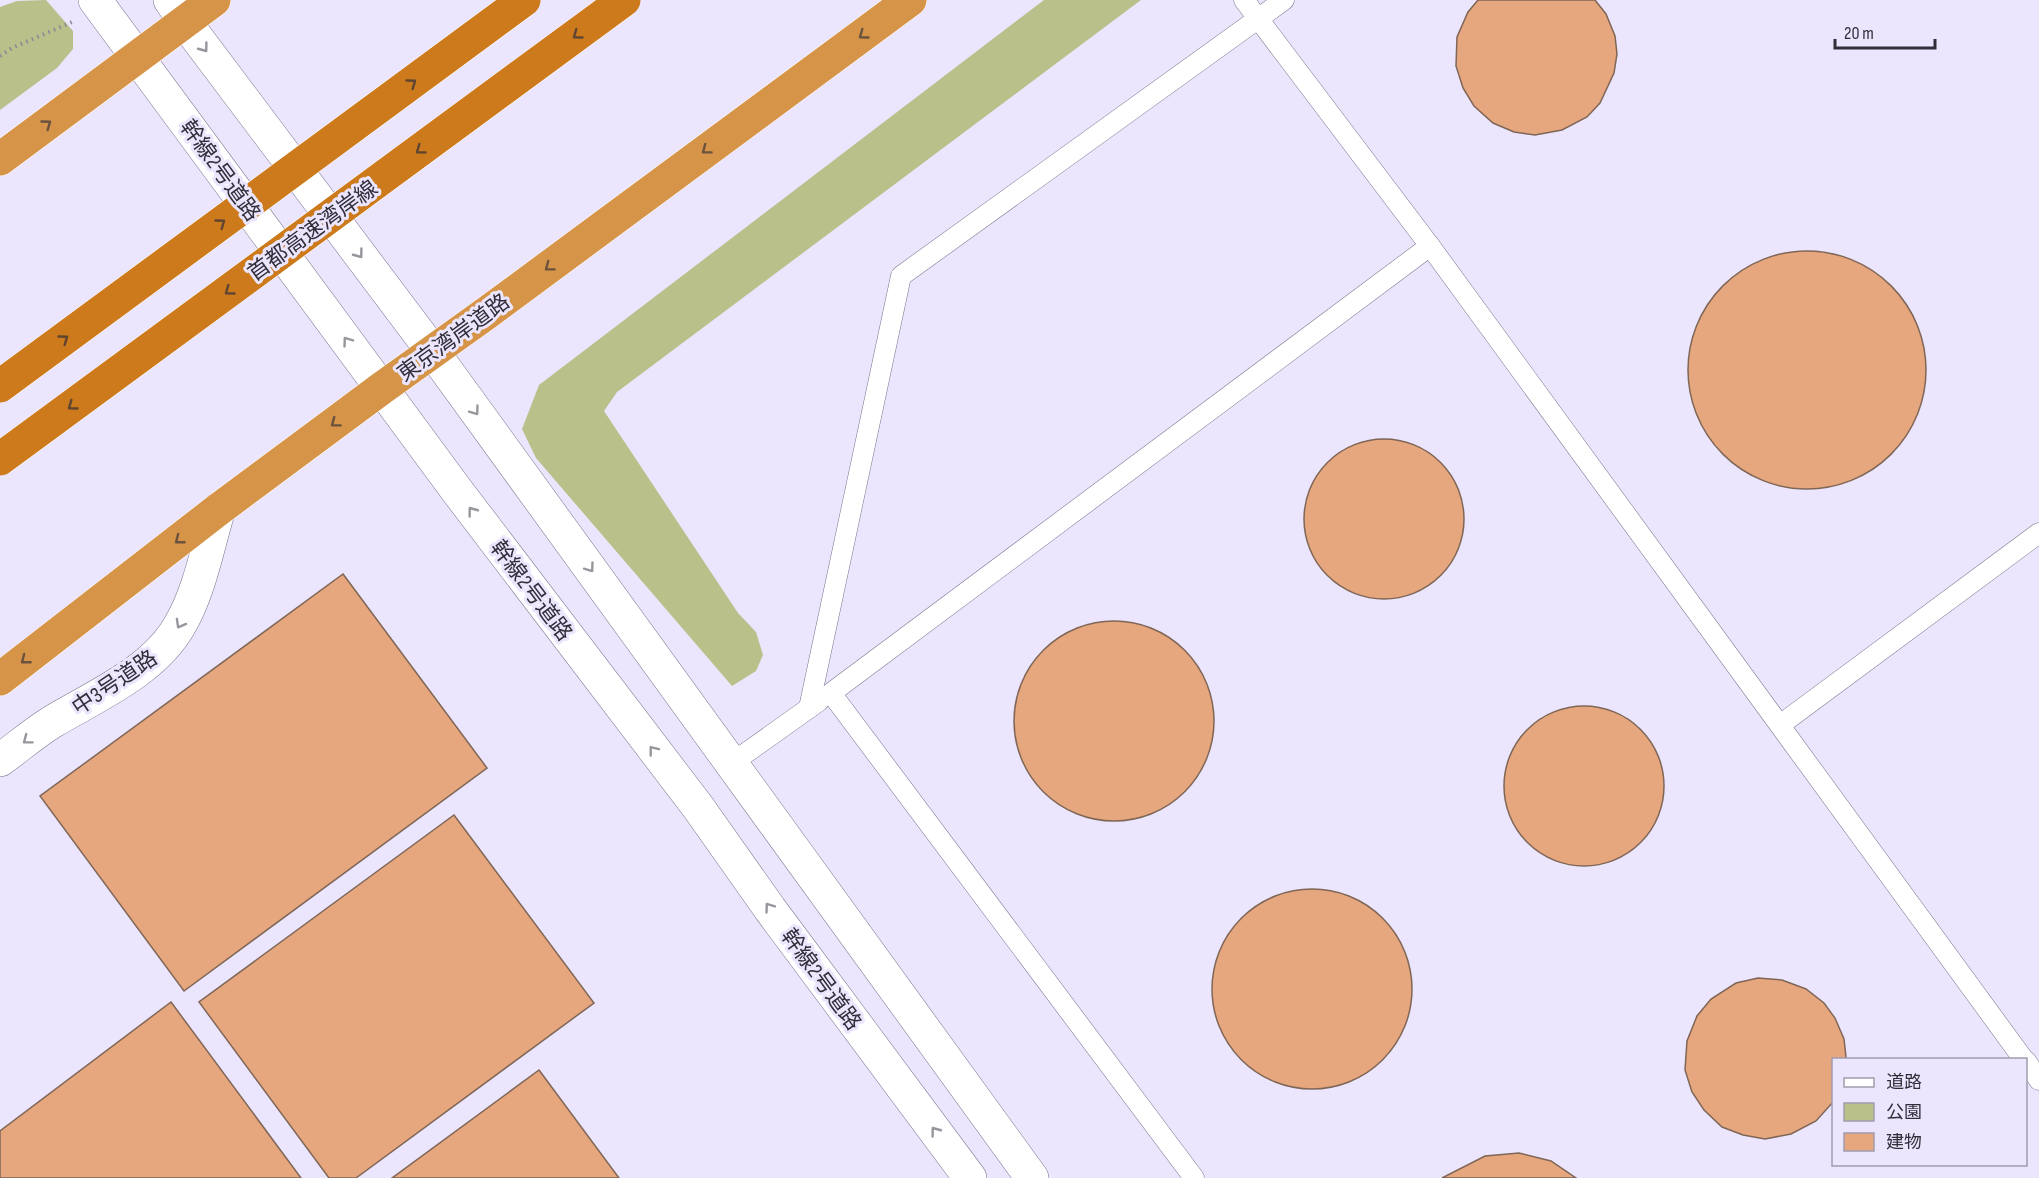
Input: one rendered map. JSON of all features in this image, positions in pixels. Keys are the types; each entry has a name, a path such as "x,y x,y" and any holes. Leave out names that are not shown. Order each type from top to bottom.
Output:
{"highway":[{"path":"0,159 137,56 177,11 214,0"},
{"path":"0,386 524,0"},
{"name":"首都高速湾岸線","path":"0,459 624,0"},
{"name":"東京湾岸道路","path":"0,679 219,509 910,0"}],"street":[{"name":"幹線2号道路","path":"98,4 602,683 698,807 783,927 970,1178"},
{"path":"177,11 433,352 1032,1178"},
{"name":"中3号道路","path":"0,760 50,723 108,690 161,652 183,621 197,584 219,509"}],"lane":[{"path":"1244,0 1430,246 2024,1058"},
{"path":"809,708 901,276 1284,0"},
{"path":"732,763 831,693 1430,246"},
{"path":"1780,725 2039,533"},
{"path":"831,693 1194,1178"},
{"path":"2027,1063 2039,1080"}],"path":[{"path":"0,57 12,48 98,4"}],"green space":[{"path":"46,0 73,31 73,49 57,68 0,110 0,7 17,1"},
{"path":"1044,0 1141,0 617,392 604,411 738,613 756,632 763,655 756,671 732,686 536,458 522,429 539,385"}],"building":[{"path":"1478,0 1595,0 1606,14 1615,36 1617,54 1614,73 1600,103 1587,117 1562,130 1535,135 1514,132 1493,123 1474,106 1463,88 1456,66 1457,37 1468,12"},
{"path":"1807,251 1830,253 1852,260 1873,271 1891,286 1906,304 1917,325 1924,347 1926,370 1924,393 1917,415 1906,436 1891,454 1873,469 1852,480 1830,487 1807,489 1784,487 1762,480 1741,469 1723,454 1708,436 1697,415 1690,393 1688,370 1690,347 1697,325 1708,304 1723,286 1741,271 1762,260 1784,253"},
{"path":"1384,439 1415,445 1441,462 1458,488 1464,519 1458,550 1441,576 1415,593 1384,599 1353,593 1327,576 1310,550 1304,519 1310,488 1327,462 1353,445"},
{"path":"343,574 487,768 184,991 40,796"},
{"path":"1104,621 1124,621 1152,628 1178,643 1192,657 1207,683 1214,711 1214,731 1207,759 1192,785 1178,799 1143,817 1124,821 1104,821 1076,814 1050,799 1036,785 1018,750 1014,731 1014,711 1021,683 1036,657 1050,643 1085,625"},
{"path":"1584,706 1615,712 1641,729 1658,755 1664,786 1658,817 1641,843 1615,860 1584,866 1553,860 1527,843 1510,817 1504,786 1510,755 1527,729 1553,712"},
{"path":"454,815 594,1003 356,1178 329,1178 199,1002"},
{"path":"1302,889 1322,889 1350,896 1376,911 1390,925 1405,951 1412,979 1412,999 1405,1027 1390,1053 1376,1067 1341,1085 1322,1089 1302,1089 1274,1082 1248,1067 1234,1053 1216,1018 1212,999 1212,979 1219,951 1234,925 1248,911 1283,893"},
{"path":"1758,978 1782,980 1806,989 1824,1003 1835,1018 1844,1039 1846,1058 1832,1058 1832,1103 1816,1121 1791,1134 1765,1139 1743,1135 1722,1127 1704,1110 1692,1092 1685,1070 1687,1041 1697,1016 1711,999 1736,983"},
{"path":"171,1002 301,1178 0,1178 0,1131"},
{"path":"539,1070 619,1178 392,1178"},
{"path":"1519,1153 1551,1161 1576,1178 1442,1178 1485,1156"}]}
